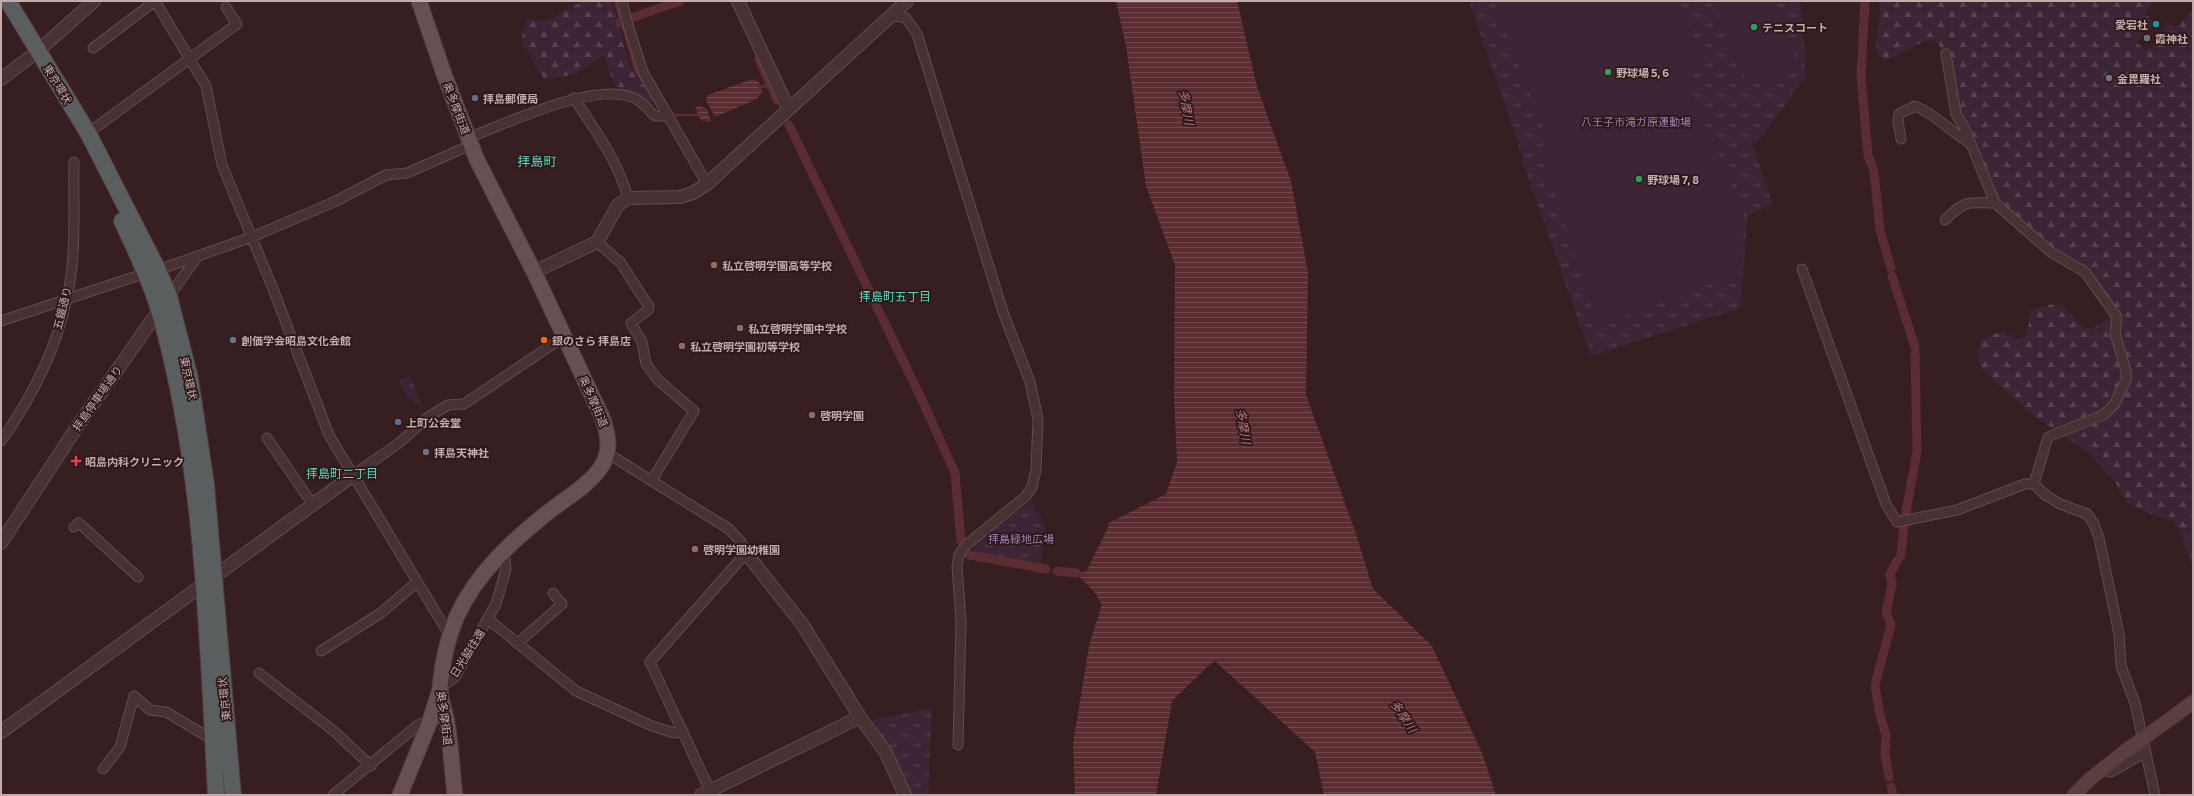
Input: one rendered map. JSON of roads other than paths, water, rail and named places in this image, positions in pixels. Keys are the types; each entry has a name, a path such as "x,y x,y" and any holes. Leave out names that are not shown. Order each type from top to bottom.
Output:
{"highway":[{"name":"東京環状","path":"8,1 34,54 120,217 152,272 169,296 190,378 206,484 210,580 213,740 216,795"},
{"name":"東京環状","path":"1,10 34,54 88,133 152,272 159,309 176,378 210,580 220,653 233,795"}],"main road":[{"name":"奥多摩街道","path":"419,1 470,142 565,336 607,429 607,453 594,476 532,525 489,566 466,599 450,636 440,688 447,723 455,795"},
{"path":"400,795 430,721 440,688"},
{"path":"2074,795 2102,769 2193,702"}],"street":[{"path":"1,79 34,54 94,1"},
{"path":"93,48 155,1 191,57 206,86 222,165 329,435 352,476 450,636"},
{"path":"622,1 643,72 707,184"},
{"path":"738,1 788,108"},
{"path":"534,272 597,242 614,210 628,198 680,197 693,194 707,184 788,108 907,1"},
{"path":"88,133 237,24 226,7"},
{"path":"891,15 906,18 917,34 1003,312 1030,382 1038,418 1036,470 1032,487 1025,497 966,546 959,555 957,566 961,621 958,745"},
{"path":"1946,54 1956,114 1995,203 2051,252 2085,272 2116,315 2115,333 2126,371 2126,380 2114,404 2105,414 2048,437 2034,484"},
{"path":"1,321 252,238 334,202 386,175 407,173 470,142 574,98 603,94 626,97 639,101 655,116 669,116"},
{"path":"574,98 613,160 624,182 628,198"},
{"path":"1901,139 1898,121 1900,114 1914,106 1923,110 1957,136 1970,143"},
{"name":"五鐵通り","path":"1,441 34,389 56,332 67,298 75,219 74,162"},
{"path":"1945,220 1959,206 1965,203 1995,203"},
{"path":"65,216 75,219"},
{"path":"597,242 621,263 649,307 648,310 631,324 642,342 646,364 658,380 694,411 652,480"},
{"name":"拝島停車場通り","path":"1,543 77,427 159,309 198,256"},
{"path":"1802,269 1886,504 1897,522 1957,510 2025,484 2034,484 2044,494 2060,504 2087,514 2094,524 2099,538 2119,634 2121,666 2135,703 2155,795"},
{"path":"1,732 399,443 428,416 448,405 464,404 565,336"},
{"path":"267,438 313,505"},
{"path":"607,453 729,530 741,542 746,553 802,624 860,717 886,753 905,795"},
{"path":"74,527 78,523 138,577"},
{"name":"日光脇往還","path":"440,688 455,677 496,604 506,569 504,551"},
{"path":"746,553 650,662 683,731 708,793 860,717"},
{"path":"321,651 381,613 417,582"},
{"path":"518,643 562,604 553,593"},
{"path":"488,619 576,691 652,726 674,733 683,731"},
{"path":"259,673 335,732 371,766"},
{"path":"103,769 120,747 134,696 150,710 166,712 213,740"},
{"path":"334,795 371,766 418,725 430,721"},
{"path":"2102,769 2111,772 2146,752"}],"water":[{"name":"多摩川","path":"1116,1 1237,1 1257,87 1291,181 1308,272 1306,395 1356,534 1373,589 1432,646 1482,753 1496,795 1324,795 1315,752 1215,661 1172,701 1156,795 1075,795 1073,744 1089,646 1102,604 1095,593 1076,573 1086,572 1109,525 1107,524 1166,494 1177,462 1174,396 1175,265 1146,186 1126,46"},
{"path":"752,79 759,82 762,92 757,99 715,117 706,100 708,95"},
{"path":"699,106 707,109 711,122 701,120 695,107"}],"waterway":[{"path":"615,1 635,69 652,97"},
{"path":"634,17 680,1"},
{"path":"1865,1 1861,76 1868,155 1874,171 1880,230 1891,268"},
{"path":"759,59 777,100"},
{"path":"759,88 770,84"},
{"path":"676,115 700,115"},
{"path":"789,125 922,400 955,473 961,541"},
{"path":"1892,276 1915,347"},
{"path":"1905,517 1917,452 1915,353"},
{"path":"1901,556 1904,524"},
{"path":"969,555 1046,569"},
{"path":"1876,681 1891,625 1886,612 1892,584 1890,574 1897,561"},
{"path":"1057,571 1076,573"},
{"path":"1875,686 1880,715 1886,735 1885,754 1889,777"},
{"path":"1891,787 1893,795"}],"place":[{"name":"愛宕社","path":"2156,24"},
{"name":"テニスコート","path":"1754,27"},
{"name":"霞神社","path":"2147,38"},
{"name":"野球場 5, 6","path":"1608,72"},
{"name":"金毘羅社","path":"2109,78"},
{"name":"拝島郵便局","path":"475,98"},
{"name":"野球場 7, 8","path":"1639,179"},
{"name":"私立啓明学園高等学校","path":"714,265"},
{"name":"私立啓明学園中学校","path":"740,328"},
{"name":"創価学会昭島文化会館","path":"233,340"},
{"name":"銀のさら 拝島店","path":"544,340"},
{"name":"私立啓明学園初等学校","path":"682,346"},
{"name":"啓明学園","path":"812,415"},
{"name":"上町公会堂","path":"398,422"},
{"name":"拝島天神社","path":"426,452"},
{"name":"昭島内科クリニック","path":"76,461"},
{"name":"啓明学園幼稚園","path":"695,549"}],"district":[{"name":"拝島町","path":"537,161"},
{"name":"拝島町五丁目","path":"895,296"},
{"name":"拝島町二丁目","path":"342,473"}],"park label":[{"name":"八王子市滝ガ原運動場","path":"1636,121"},
{"name":"拝島緑地広場","path":"1021,538"}]}
